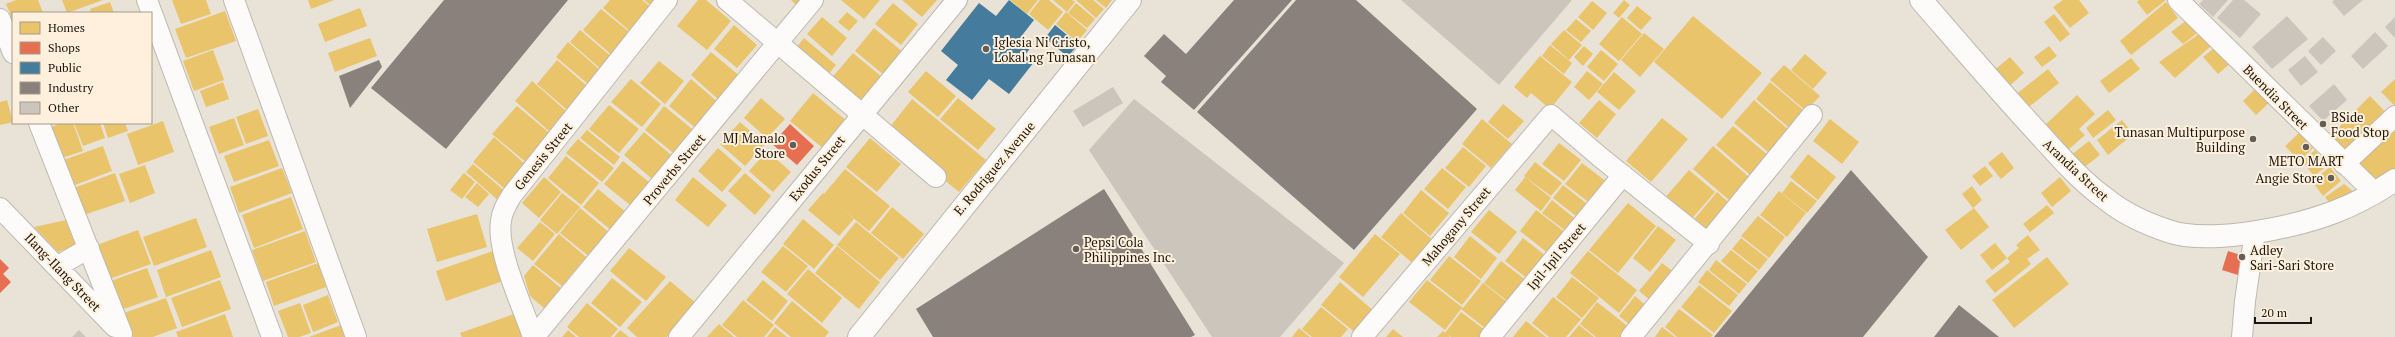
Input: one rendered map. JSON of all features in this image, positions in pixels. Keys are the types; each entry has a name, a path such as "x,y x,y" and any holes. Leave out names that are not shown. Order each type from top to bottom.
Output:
{"street":[{"path":"146,0 150,12"},
{"path":"234,0 356,337"},
{"name":"Genesis Street","path":"533,337 502,249 501,221 505,207 512,195 667,0"},
{"path":"727,0 777,45 936,177"},
{"name":"Proverbs Street","path":"533,337 813,0"},
{"name":"Exodus Street","path":"679,337 957,0"},
{"name":"E. Rodriguez Avenue","path":"863,335 1130,0"},
{"name":"Arandia Street","path":"1921,0 2023,117 2062,158 2106,200 2141,220 2169,231 2199,236 2255,232 2312,221 2345,209 2376,193 2395,180"},
{"name":"Buendia Street","path":"2178,0 2344,164 2376,193"},
{"path":"152,16 272,337"},
{"path":"0,19 12,50"},
{"name":"Mahogany Street","path":"1362,337 1551,115 1623,175"},
{"path":"1631,337 1709,244 1812,116"},
{"path":"2344,164 2395,116"},
{"path":"40,124 88,248 124,336"},
{"path":"1623,175 1709,244"},
{"name":"Ipil-Ipil Street","path":"1490,337 1623,175"},
{"name":"Ilang-Ilang Street","path":"0,208 58,266 124,336"},
{"path":"2242,337 2245,301 2255,232"},
{"path":"58,266 88,248"}],"building: Homes":[{"path":"16,0 38,0 43,12 12,12 12,19 6,4"},
{"path":"62,0 103,0 70,12 67,12"},
{"path":"172,0 206,0 211,14 181,24"},
{"path":"308,0 334,0 311,9"},
{"path":"610,0 642,0 653,9 632,33 603,8"},
{"path":"644,0 661,0 654,8"},
{"path":"698,0 706,0 731,21 707,50 677,26"},
{"path":"791,0 804,0 798,7"},
{"path":"841,0 880,0 864,19"},
{"path":"902,0 937,0 922,17"},
{"path":"1010,0 1038,0 1027,14"},
{"path":"1040,0 1049,0 1063,12 1048,30 1029,14"},
{"path":"1053,0 1072,0 1075,2 1067,12"},
{"path":"1076,0 1093,0 1104,9 1096,18"},
{"path":"1096,0 1112,0 1106,8"},
{"path":"1624,0 1630,5 1619,18 1613,13"},
{"path":"2063,0 2079,0 2089,13 2070,28 2053,7"},
{"path":"2139,0 2166,0 2147,15 2137,2"},
{"path":"1592,1 1607,13 1593,30 1578,17"},
{"path":"110,2 114,12 91,12 90,9"},
{"path":"2166,2 2178,18 2131,55 2120,41"},
{"path":"893,3 918,24 901,45 875,24"},
{"path":"1076,3 1095,19 1087,28 1068,13"},
{"path":"1637,6 1652,18 1641,30 1627,18"},
{"path":"360,8 367,26 325,42 318,24"},
{"path":"601,9 633,35 614,57 583,30"},
{"path":"225,11 236,41 186,58 175,29"},
{"path":"847,12 858,21 849,31 838,22"},
{"path":"1066,12 1087,30 1077,42 1056,24"},
{"path":"2054,14 2070,34 2060,42 2044,22"},
{"path":"1693,16 1762,73 1722,119 1654,62"},
{"path":"822,17 847,38 832,56 807,34"},
{"path":"1622,17 1642,34 1619,61 1599,44"},
{"path":"1576,19 1591,31 1581,42 1566,30"},
{"path":"2187,20 2200,31 2183,44 2171,32"},
{"path":"734,25 757,45 737,68 714,49"},
{"path":"874,28 904,53 885,76 855,51"},
{"path":"580,30 613,58 602,70 570,42"},
{"path":"1564,30 1582,45 1569,60 1551,44"},
{"path":"1644,33 1664,49 1640,77 1621,60"},
{"path":"2199,34 2211,46 2175,78 2159,62"},
{"path":"370,38 377,56 335,72 328,53"},
{"path":"804,38 836,65 824,80 792,53"},
{"path":"568,42 600,70 588,84 556,57"},
{"path":"1550,45 1572,63 1564,74 1542,56"},
{"path":"1584,46 1593,54 1583,66 1574,57"},
{"path":"2049,46 2057,56 2042,67 2034,57"},
{"path":"2214,48 2232,62 2218,74 2203,57"},
{"path":"213,50 224,80 194,91 183,61"},
{"path":"1601,50 1618,64 1604,81 1587,67"},
{"path":"711,52 741,77 720,101 691,75"},
{"path":"853,53 882,77 858,105 829,81"},
{"path":"1805,54 1827,73 1813,89 1791,70"},
{"path":"1540,56 1572,82 1550,109 1531,93 1527,98 1514,87"},
{"path":"2010,57 2024,73 2006,89 1992,72"},
{"path":"2131,58 2140,69 2109,93 2100,81"},
{"path":"557,60 593,91 573,115 537,84"},
{"path":"659,61 684,81 665,104 640,83"},
{"path":"1784,65 1820,96 1806,111 1770,80"},
{"path":"2048,69 2059,83 2025,110 2014,96"},
{"path":"926,71 956,96 938,117 908,92"},
{"path":"1587,71 1603,84 1589,100 1574,87"},
{"path":"1614,72 1636,91 1619,110 1597,92"},
{"path":"631,79 661,104 642,127 611,102"},
{"path":"691,79 719,103 697,129 669,106"},
{"path":"2395,79 2395,106 2381,92"},
{"path":"532,81 566,111 549,131 515,101"},
{"path":"223,82 229,99 206,107 200,91"},
{"path":"1770,82 1810,116 1795,133 1756,99"},
{"path":"2257,87 2271,101 2256,115 2243,101"},
{"path":"813,93 848,122 825,150 790,121"},
{"path":"2077,95 2095,114 2079,129 2085,135 2068,150 2044,126"},
{"path":"2370,96 2389,116 2350,156 2330,136"},
{"path":"761,98 785,119 767,138 744,118"},
{"path":"958,98 996,129 978,150 940,119"},
{"path":"912,99 986,160 959,192 886,132"},
{"path":"7,100 12,122 0,125 0,102"},
{"path":"1599,100 1616,114 1597,138 1579,123"},
{"path":"1754,100 1795,135 1775,158 1734,123"},
{"path":"1503,104 1524,121 1508,139 1488,122"},
{"path":"609,105 639,129 619,153 589,129"},
{"path":"517,106 553,136 528,164 492,134"},
{"path":"664,106 697,133 677,156 645,130"},
{"path":"258,109 268,136 246,144 236,117"},
{"path":"2108,110 2116,120 2093,138 2086,128"},
{"path":"234,118 244,145 219,154 209,127"},
{"path":"1662,118 1688,139 1651,182 1626,161"},
{"path":"1482,119 1512,144 1491,168 1462,144"},
{"path":"1830,119 1859,142 1842,164 1813,141"},
{"path":"2122,120 2133,134 2108,155 2097,140"},
{"path":"163,121 174,152 138,165 127,134"},
{"path":"740,122 765,144 745,166 720,144"},
{"path":"59,124 73,124 83,151 56,160 45,129"},
{"path":"74,124 100,124 105,138 83,146"},
{"path":"103,124 125,124 128,131 108,138"},
{"path":"1733,126 1775,161 1757,181 1716,145"},
{"path":"587,130 620,157 614,165 580,138"},
{"path":"2395,131 2395,171 2378,185 2358,163"},
{"path":"644,132 677,160 657,183 624,155"},
{"path":"2299,133 2313,148 2300,161 2285,146"},
{"path":"494,137 525,164 504,188 473,162"},
{"path":"870,138 901,164 877,192 846,167"},
{"path":"578,139 614,168 602,182 566,153"},
{"path":"269,140 279,166 234,182 224,156"},
{"path":"2089,141 2100,155 2082,169 2071,155"},
{"path":"1559,143 1581,160 1564,181 1542,164"},
{"path":"103,146 112,171 67,188 58,162"},
{"path":"1713,146 1756,183 1736,206 1693,169"},
{"path":"1463,147 1486,166 1469,187 1445,168"},
{"path":"718,148 742,169 722,192 698,171"},
{"path":"2315,150 2328,165 2314,176 2302,161"},
{"path":"767,151 791,172 773,192 749,171"},
{"path":"2002,152 2014,168 2001,179 1988,163"},
{"path":"1808,154 1836,177 1818,200 1790,177"},
{"path":"566,156 599,183 581,205 548,178"},
{"path":"623,161 649,182 630,205 604,184"},
{"path":"1535,162 1562,183 1551,196 1524,176"},
{"path":"1582,163 1608,183 1591,204 1565,184"},
{"path":"473,164 507,193 500,202 466,172"},
{"path":"145,165 155,193 130,203 119,174"},
{"path":"1985,166 1993,176 1980,186 1972,176"},
{"path":"2330,167 2341,181 2323,196 2312,181"},
{"path":"282,168 292,193 239,213 230,187"},
{"path":"1442,168 1466,187 1448,209 1424,189"},
{"path":"845,169 890,206 869,231 824,194"},
{"path":"1689,170 1715,192 1688,223 1663,200"},
{"path":"115,173 125,201 78,217 68,190"},
{"path":"464,173 475,182 462,199 450,190"},
{"path":"745,173 771,196 755,215 728,191"},
{"path":"544,177 561,192 539,218 522,203"},
{"path":"693,177 727,205 708,227 675,200"},
{"path":"1525,177 1551,198 1541,211 1515,190"},
{"path":"2060,177 2071,191 2052,207 2041,193"},
{"path":"1791,181 1817,201 1807,213 1782,193"},
{"path":"477,183 489,194 478,207 465,197"},
{"path":"2344,184 2356,194 2334,209 2325,197"},
{"path":"1563,185 1591,207 1581,220 1553,198"},
{"path":"1972,186 1982,200 1973,208 1962,194"},
{"path":"598,189 627,213 612,231 583,207"},
{"path":"1421,190 1449,213 1430,236 1403,213"},
{"path":"1779,191 1806,213 1787,237 1760,215"},
{"path":"1717,192 1736,209 1710,239 1691,223"},
{"path":"562,193 580,207 557,234 540,220"},
{"path":"823,193 854,219 839,236 808,210"},
{"path":"291,197 303,229 254,248 242,215"},
{"path":"1552,200 1579,222 1570,234 1542,213"},
{"path":"1628,203 1656,226 1618,273 1589,250"},
{"path":"2047,205 2054,213 2030,232 2023,224"},
{"path":"892,207 924,234 903,259 871,233"},
{"path":"580,208 611,234 591,258 560,233"},
{"path":"1974,208 1989,227 1961,250 1945,230"},
{"path":"1489,210 1517,232 1499,254 1471,232"},
{"path":"1536,210 1570,236 1553,257 1520,231"},
{"path":"1401,213 1435,242 1415,265 1381,237"},
{"path":"477,214 487,247 437,262 427,229"},
{"path":"1758,216 1785,237 1769,258 1741,236"},
{"path":"196,218 207,247 154,266 143,237"},
{"path":"803,219 834,245 814,269 783,244"},
{"path":"66,220 75,245 58,252 34,227"},
{"path":"540,222 555,234 533,261 517,248"},
{"path":"856,222 899,258 880,280 837,245"},
{"path":"1658,226 1676,240 1650,272 1633,258"},
{"path":"138,230 151,264 104,281 91,247"},
{"path":"305,231 316,262 263,281 252,250"},
{"path":"559,234 586,257 562,286 534,264"},
{"path":"1375,234 1400,254 1363,297 1339,277"},
{"path":"2028,235 2040,250 2027,259 2031,264 1995,293 1985,281 2010,262 2007,258 2019,248 2016,245"},
{"path":"1470,236 1497,258 1481,279 1454,257"},
{"path":"1523,238 1551,260 1533,283 1505,261"},
{"path":"1741,238 1768,259 1759,270 1732,249"},
{"path":"1995,243 2007,258 1992,270 1980,255"},
{"path":"783,246 808,266 786,292 761,272"},
{"path":"837,246 880,282 859,309 815,273"},
{"path":"629,248 666,277 646,301 610,271"},
{"path":"211,250 221,277 166,297 157,270"},
{"path":"1731,250 1758,271 1748,283 1721,261"},
{"path":"493,251 503,281 446,301 436,271"},
{"path":"1588,251 1637,290 1619,313 1570,273"},
{"path":"1449,256 1481,281 1462,305 1430,280"},
{"path":"2047,257 2069,284 2014,328 1992,300"},
{"path":"1716,260 1747,284 1739,294 1709,270"},
{"path":"1501,261 1531,284 1514,306 1484,283"},
{"path":"318,263 326,287 274,306 266,282"},
{"path":"1662,263 1679,276 1656,305 1639,291"},
{"path":"533,265 562,289 545,309 530,296 524,276"},
{"path":"147,268 158,297 115,312 105,283"},
{"path":"808,269 842,298 822,323 787,294"},
{"path":"1707,270 1738,295 1729,306 1698,282"},
{"path":"1572,277 1599,298 1582,318 1556,297"},
{"path":"612,278 642,302 620,327 591,303"},
{"path":"220,280 231,309 182,327 171,298"},
{"path":"763,280 788,301 772,321 746,300"},
{"path":"1427,280 1463,308 1483,283 1511,305 1490,332 1461,309 1445,330 1409,302"},
{"path":"670,281 697,304 667,337 637,337 627,328"},
{"path":"1340,282 1375,312 1357,334 1321,305"},
{"path":"1699,285 1732,311 1714,333 1681,307"},
{"path":"328,295 338,322 313,332 303,305"},
{"path":"1635,296 1649,308 1633,327 1619,316"},
{"path":"1553,297 1581,319 1566,337 1549,337 1532,323"},
{"path":"166,298 177,328 153,337 133,337 124,313"},
{"path":"743,300 774,325 764,337 737,337 722,325"},
{"path":"792,301 829,332 825,337 791,337 774,323"},
{"path":"1597,302 1630,328 1623,337 1596,337 1580,324"},
{"path":"300,303 311,333 299,337 288,337 278,311"},
{"path":"587,303 618,329 611,337 579,337 567,327"},
{"path":"1321,307 1348,329 1341,337 1312,337 1302,329"},
{"path":"1679,309 1713,335 1711,337 1677,337 1665,327"},
{"path":"1461,312 1489,333 1486,337 1451,337 1447,334 1450,337 1437,337 1443,331 1445,333"},
{"path":"225,314 233,337 178,337 176,332"},
{"path":"514,314 522,337 462,337 460,333"},
{"path":"1526,321 1546,337 1513,337"},
{"path":"719,324 734,337 707,337"},
{"path":"341,325 345,337 309,337"},
{"path":"1579,325 1594,337 1569,337"},
{"path":"775,327 787,337 767,337"},
{"path":"1662,327 1675,337 1655,337"},
{"path":"1299,328 1310,337 1292,337"},
{"path":"1393,329 1403,337 1386,337"},
{"path":"568,330 576,337 562,337"},
{"path":"620,330 629,337 614,337"}],"building: Shops":[{"name":"MJ Manalo Store","path":"790,124 814,146 797,165 772,144"},
{"path":"2228,251 2247,257 2241,276 2222,270"},
{"path":"0,259 9,268 3,274 11,282 0,293"}],"building: Public":[{"name":"Iglesia Ni Cristo, Lokal ng Tunasan","path":"1009,0 1034,20 1020,38 1031,47 1025,55 1034,62 1009,94 989,79 972,100 946,80 958,65 941,51 979,3 996,16"},
{"path":"1055,25 1078,44 1068,57 1045,38"}],"building: Industry":[{"path":"444,0 568,0 446,149 371,88"},
{"path":"1234,0 1292,0 1194,110 1161,82 1166,76 1144,56 1164,34 1186,54"},
{"path":"1296,0 1356,0 1477,109 1354,250 1197,112"},
{"path":"379,60 382,67 350,108 339,76"},
{"path":"1851,170 1928,257 1863,337 1714,337"},
{"name":"Pepsi Cola Philippines Inc.","path":"1104,189 1195,335 1191,337 933,337 916,309"},
{"path":"1959,305 1999,337 1934,337"}],"building: Other":[{"path":"1401,0 1572,0 1499,85"},
{"path":"2203,0 2228,0 2213,17 2199,4"},
{"path":"2233,0 2244,0 2261,14 2240,38 2217,18"},
{"path":"2334,0 2363,0 2344,16 2332,2"},
{"path":"2287,16 2308,39 2272,69 2252,47"},
{"path":"2395,17 2395,38 2385,27"},
{"path":"2375,32 2388,46 2363,69 2351,56"},
{"path":"2323,37 2336,51 2321,65 2308,51"},
{"path":"2305,56 2318,72 2301,86 2288,70"},
{"path":"2334,84 2347,100 2323,121 2309,106"},
{"path":"1113,87 1123,103 1083,127 1073,111"},
{"path":"1134,99 1344,263 1280,337 1212,337 1089,150"},
{"path":"79,330 86,337 72,337"}],"place":[{"name":"Iglesia Ni Cristo, Lokal ng Tunasan","path":"986,49"},
{"name":"BSide Food Stop","path":"2323,124"},
{"name":"Tunasan Multipurpose Building","path":"2253,139"},
{"name":"MJ Manalo Store","path":"793,145"},
{"name":"METO MART","path":"2306,147"},
{"name":"Angie Store","path":"2331,178"},
{"name":"Pepsi Cola Philippines Inc.","path":"1076,249"},
{"name":"Adley Sari-Sari Store","path":"2242,257"}]}
